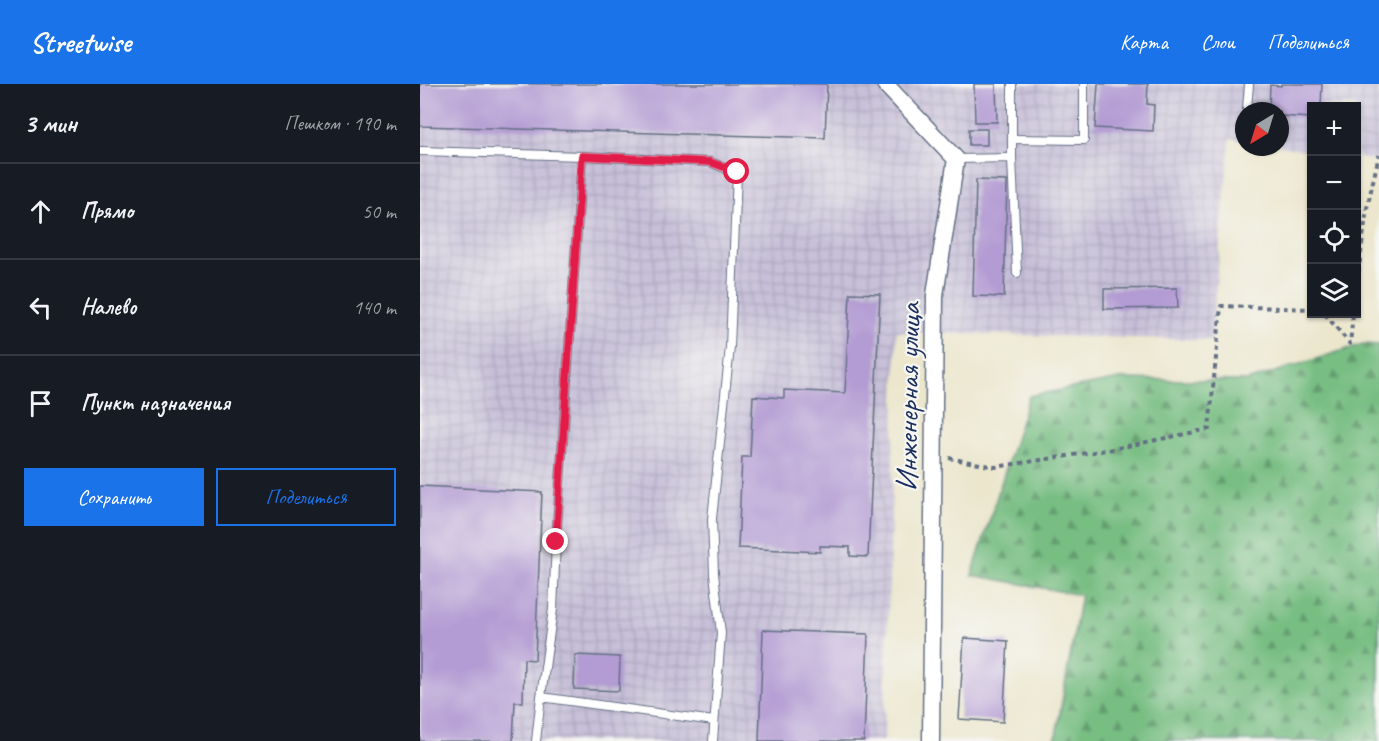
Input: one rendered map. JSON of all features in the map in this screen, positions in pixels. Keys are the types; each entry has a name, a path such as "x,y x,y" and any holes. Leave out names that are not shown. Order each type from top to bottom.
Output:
{"street":[{"path":"885,84 956,159"},
{"name":"Инженерная улица","path":"931,741 935,295 956,159"}],"lane":[{"path":"1012,84 1012,158 1017,273"},
{"path":"1012,139 1084,140 1084,84"},
{"path":"1248,102 1249,84"},
{"path":"420,151 710,162 737,172 730,347 712,519 714,574 721,633 713,741"},
{"path":"536,741 553,609 582,156"},
{"path":"956,159 1012,158"},
{"path":"541,697 714,721"}],"path":[{"path":"1359,264 1367,208 1379,155"},
{"path":"934,455 994,467 1113,449 1209,429 1221,306 1307,309"},
{"path":"1328,318 1350,344 1353,318"}],"shaded area":[{"path":"420,84 1379,84 1379,161 1361,158 1361,102 1307,102 1307,150 1289,147 1289,102 1235,102 1235,140 1230,139 1211,340 897,332 884,741 420,741"}],"green space":[{"path":"1363,344 1379,345 1379,741 1055,741 1081,595 972,575 1029,396 1120,379 1247,381"}],"building":[{"path":"420,84 827,84 825,138 420,126"},
{"path":"974,84 996,84 997,122 975,122"},
{"path":"1098,84 1148,84 1147,104 1154,105 1153,131 1095,128"},
{"path":"1281,84 1322,84 1321,102 1307,102 1307,118 1289,117 1289,102 1269,102 1270,85 1281,86"},
{"path":"969,129 987,129 987,145 969,145"},
{"path":"976,180 1007,181 1004,297 973,296"},
{"path":"1177,288 1178,308 1104,309 1104,289"},
{"path":"850,293 880,294 868,557 850,556 850,547 820,546 820,552 738,548 742,457 750,457 753,396 784,398 784,390 845,393"},
{"path":"420,486 542,492 535,660 524,659 523,702 515,702 513,741 420,741"},
{"path":"763,630 868,634 864,741 759,741"},
{"path":"964,638 1008,641 1003,722 959,719"},
{"path":"575,655 620,657 619,691 574,689"}],"route":[{"path":"556,542 582,156 710,162 737,172"}]}
